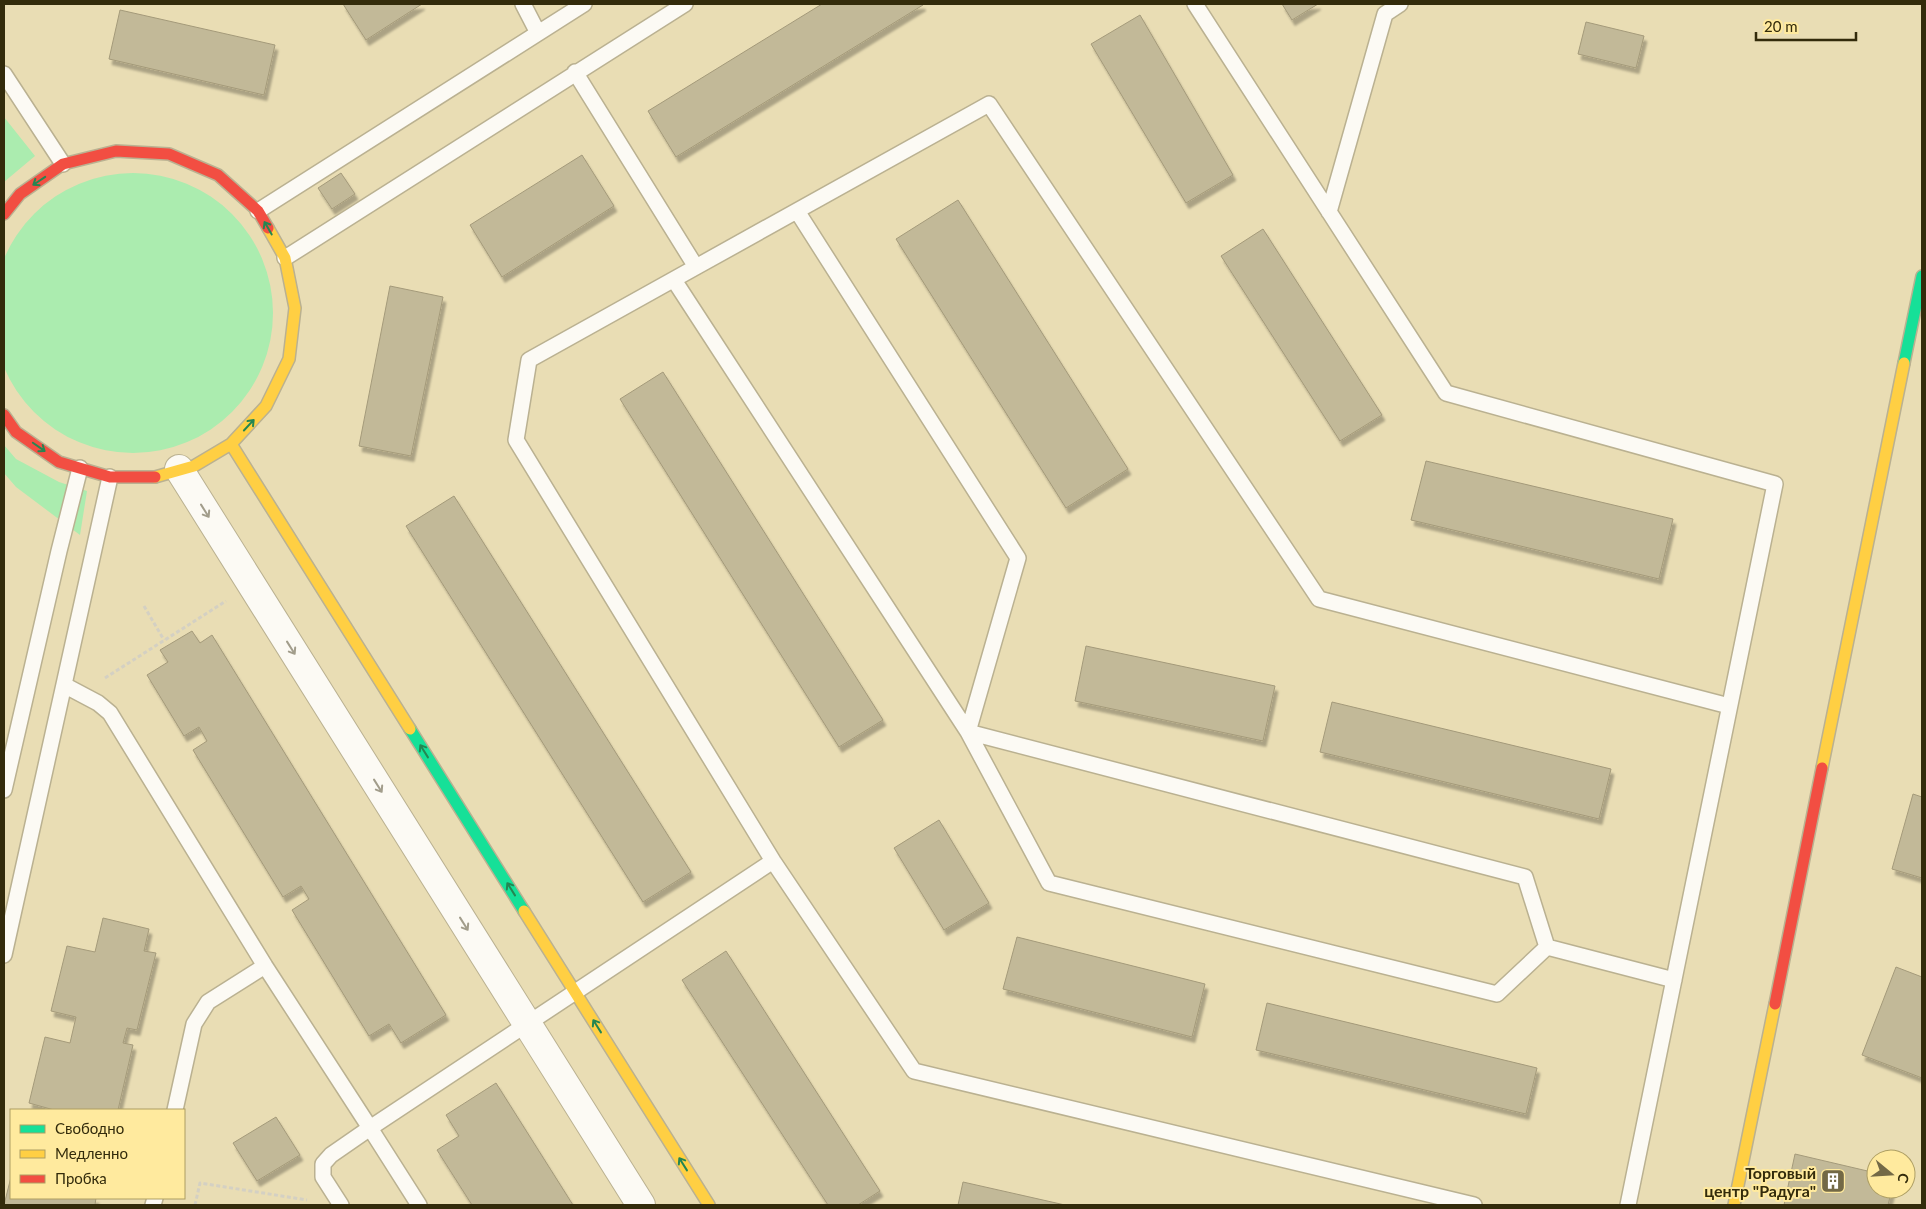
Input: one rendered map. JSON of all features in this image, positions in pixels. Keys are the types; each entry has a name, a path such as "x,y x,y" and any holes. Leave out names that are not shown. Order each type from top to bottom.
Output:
{"street":[{"path":"4,214 20,194 63,164 116,151 169,154 218,175 258,211 285,258 295,308 289,359 266,406 231,444 194,466 153,477 110,477 59,462 16,432 4,414"},
{"path":"1734,1205 1922,276"},
{"path":"231,444 709,1205"},
{"path":"179,469 641,1205"}],"lane":[{"path":"523,4 538,33"},
{"path":"258,211 584,4"},
{"path":"285,258 575,72 685,4"},
{"path":"1195,4 1446,393 1775,484 1628,1205"},
{"path":"1329,212 1385,14 1400,4"},
{"path":"575,72 696,266"},
{"path":"4,74 63,164"},
{"path":"1474,1205 914,1072 773,861 516,440 529,360 989,104 1320,599 1729,706"},
{"path":"797,211 1018,558 968,732"},
{"path":"674,280 968,732 1048,883 1497,994 1547,947"},
{"path":"4,790 80,468"},
{"path":"4,955 110,477"},
{"path":"64,685 105,707 110,713 264,966 419,1205"},
{"path":"968,732 1525,877 1547,947"},
{"path":"341,1205 323,1177 323,1164 331,1155 773,861"},
{"path":"1547,947 1674,980"},
{"path":"175,1109 194,1024 208,1002 264,966"}],"path":[{"path":"89,698 98,683 251,584"},
{"path":"144,606 164,640"},
{"path":"195,1205 200,1183 308,1200"}],"green space":[{"path":"4,117 35,156 4,182"},
{"path":"133,173 174,179 199,190 222,205 241,224 256,247 267,272 272,299 272,327 267,354 256,379 241,402 211,429 187,442 160,450 133,453 106,450 79,442 55,429 25,402 10,379 -1,354 -1,272 17,235 34,214 55,197 79,184 106,176"},
{"path":"4,445 16,459 59,482 87,491 80,535 16,487 4,473"}],"building":[{"path":"343,4 422,4 366,40"},
{"path":"822,4 923,5 676,157 648,111"},
{"path":"1282,4 1318,4 1292,20"},
{"path":"120,10 275,45 264,95 109,59"},
{"path":"1140,15 1233,175 1186,203 1091,44"},
{"path":"1586,22 1644,36 1636,68 1578,54"},
{"path":"582,155 614,206 502,277 470,225"},
{"path":"341,173 355,194 332,209 318,188"},
{"path":"958,200 1128,469 1066,508 896,239"},
{"path":"1263,229 1382,415 1340,441 1221,256"},
{"path":"390,286 443,297 411,456 359,446"},
{"path":"663,372 883,720 839,747 620,399"},
{"path":"1426,461 1673,519 1659,579 1411,520"},
{"path":"454,496 691,872 643,902 406,526"},
{"path":"192,631 200,643 212,635 446,1015 401,1043 389,1024 369,1036 292,910 309,899 301,886 283,897 193,750 207,741 199,727 184,736 147,675 168,662 160,650"},
{"path":"1086,646 1275,686 1263,741 1075,701"},
{"path":"1332,702 1611,769 1599,819 1320,752"},
{"path":"1913,794 1922,797 1922,878 1892,869"},
{"path":"939,820 989,903 944,930 894,848"},
{"path":"103,918 149,929 144,951 156,953 137,1030 127,1028 123,1043 133,1045 118,1109 50,1109 29,1103 45,1037 70,1043 76,1017 51,1011 67,946 95,952"},
{"path":"1017,937 1205,984 1192,1037 1003,989"},
{"path":"726,951 880,1191 858,1205 828,1205 682,980"},
{"path":"1896,967 1922,977 1922,1078 1862,1055"},
{"path":"1267,1003 1537,1068 1526,1114 1256,1050"},
{"path":"496,1083 573,1205 472,1205 437,1150 459,1136 446,1115"},
{"path":"276,1117 300,1155 257,1181 233,1143"},
{"name":"Торговый центр \"Радуга\"","path":"1795,1154 1866,1171 1866,1199 1890,1199 1888,1205 1784,1205"},
{"path":"10,1181 10,1199 96,1199 95,1205 4,1205"},
{"path":"963,1182 1065,1205 958,1205"}],"traffic: fast":[{"path":"1904,363 1922,276"},
{"path":"410,729 524,911"}],"traffic: slow":[{"path":"155,477 194,466 231,444 266,406 289,359 295,308 285,258 268,228"},
{"path":"1822,768 1904,363"},
{"path":"231,444 410,729"},
{"path":"524,911 709,1205"},
{"path":"1734,1205 1775,1004"}],"traffic: jam":[{"path":"4,214 20,194 63,164 116,151 169,154 218,175 258,211 268,228"},
{"path":"4,415 16,432 59,462 110,477 155,477"},
{"path":"1775,1004 1822,768"}],"place":[{"name":"Торговый центр \"Радуга\"","path":"1833,1181"}]}
